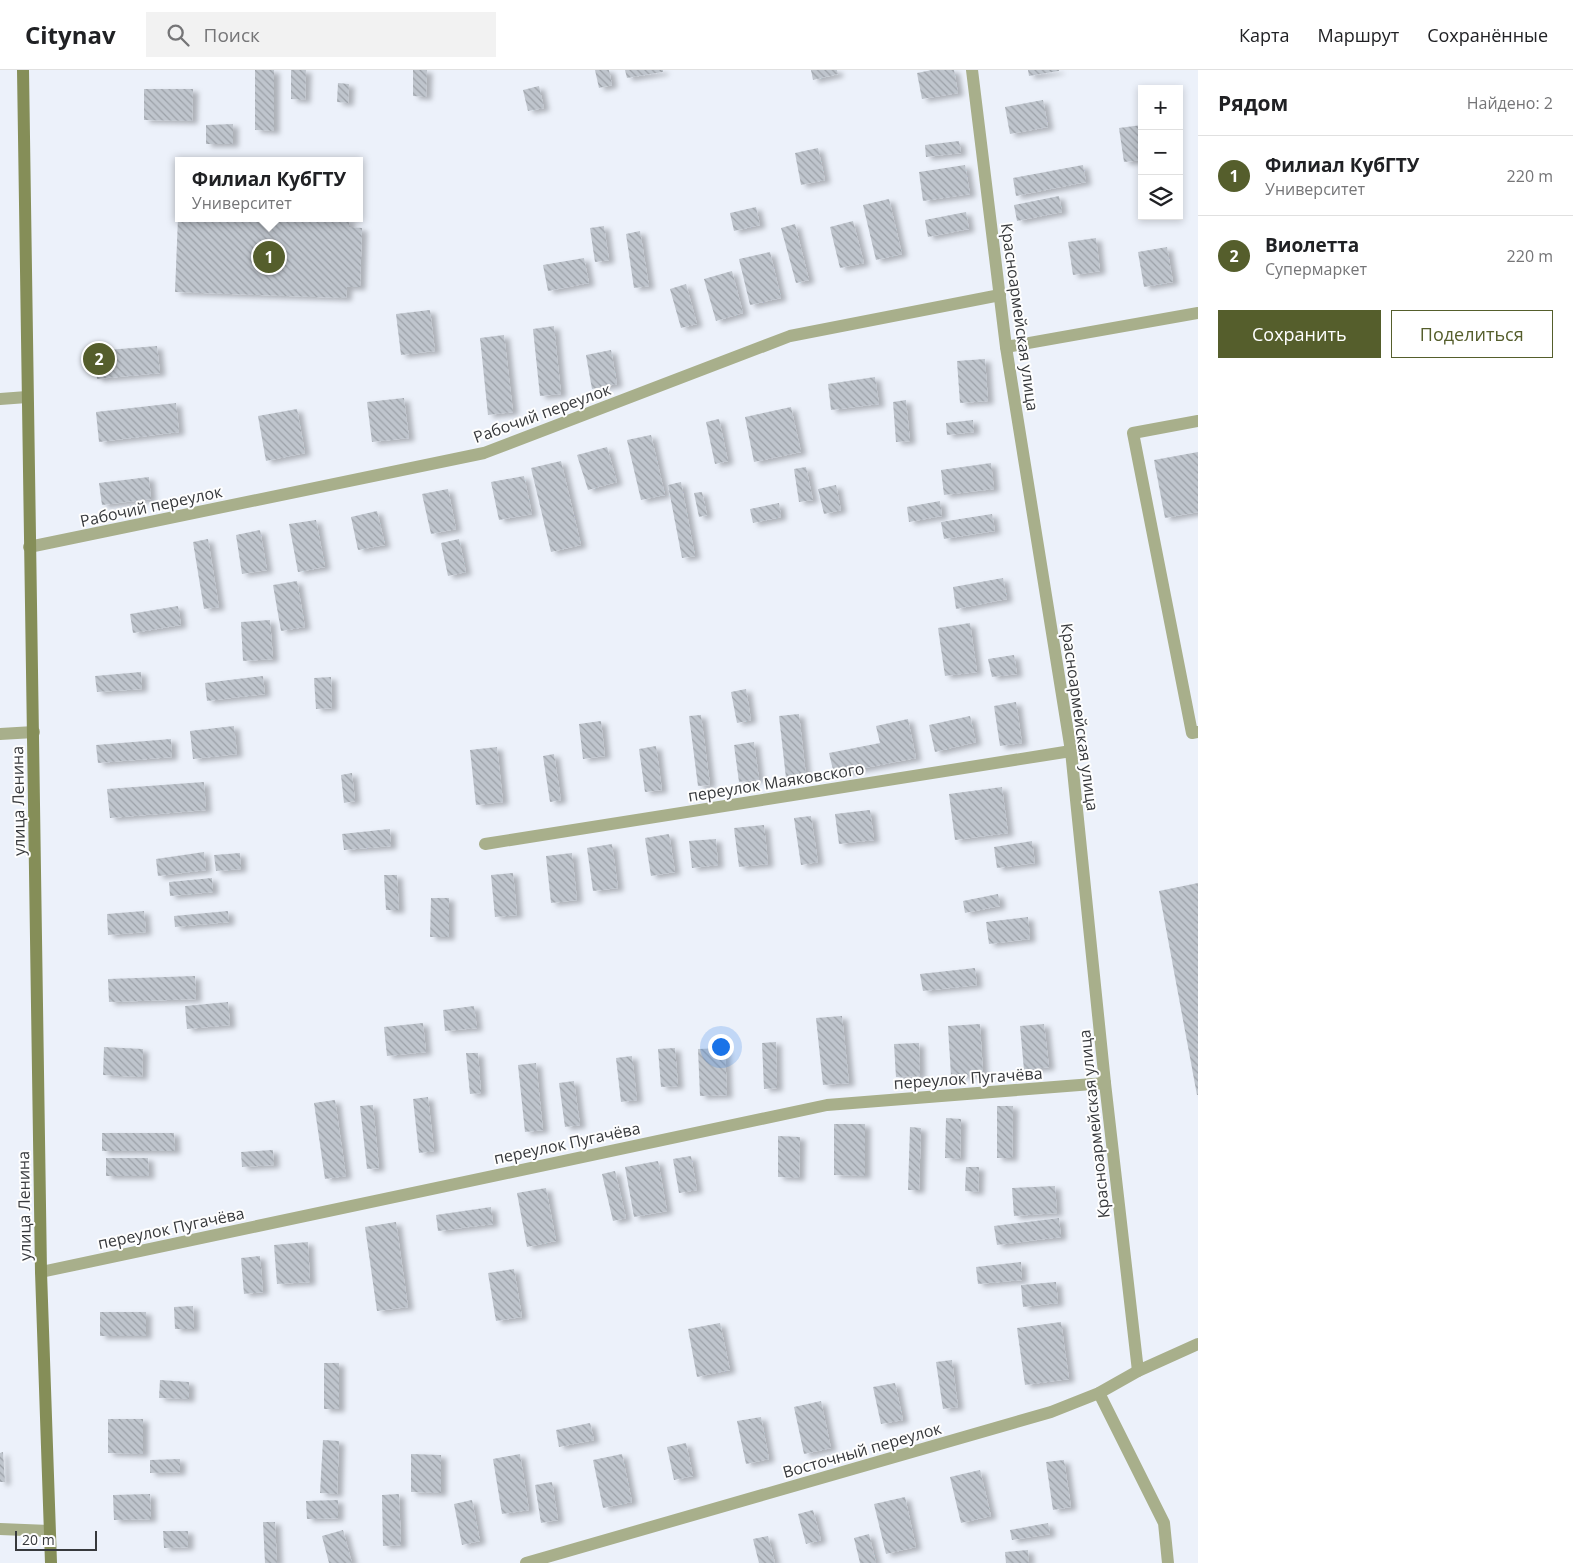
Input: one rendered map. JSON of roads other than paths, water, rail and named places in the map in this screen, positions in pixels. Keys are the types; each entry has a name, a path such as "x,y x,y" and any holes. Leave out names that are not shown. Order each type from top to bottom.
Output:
{"main road":[{"name":"улица Ленина","path":"23,70 41,1272 50,1563"}],"street":[{"name":"Красноармейская улица","path":"972,70 1006,347 1072,751 1105,1084 1138,1371"},
{"name":"Рабочий переулок","path":"29,548 484,453 790,336 1000,295"},
{"path":"1006,347 1198,313"},
{"path":"0,399 27,397"},
{"path":"1198,421 1133,433 1192,733 1198,732"},
{"path":"0,734 34,732"},
{"name":"переулок Маяковского","path":"485,844 1072,751"},
{"name":"переулок Пугачёва","path":"41,1272 828,1105 1105,1084"},
{"name":"Восточный переулок","path":"526,1563 1052,1412 1099,1393 1138,1371 1198,1344"},
{"path":"1099,1393 1164,1523 1168,1563"},
{"path":"0,1530 49,1531"}],"place":[{"name":"Филиал КубГТУ","path":"269,257"},
{"name":"Виолетта","path":"99,359"}]}
